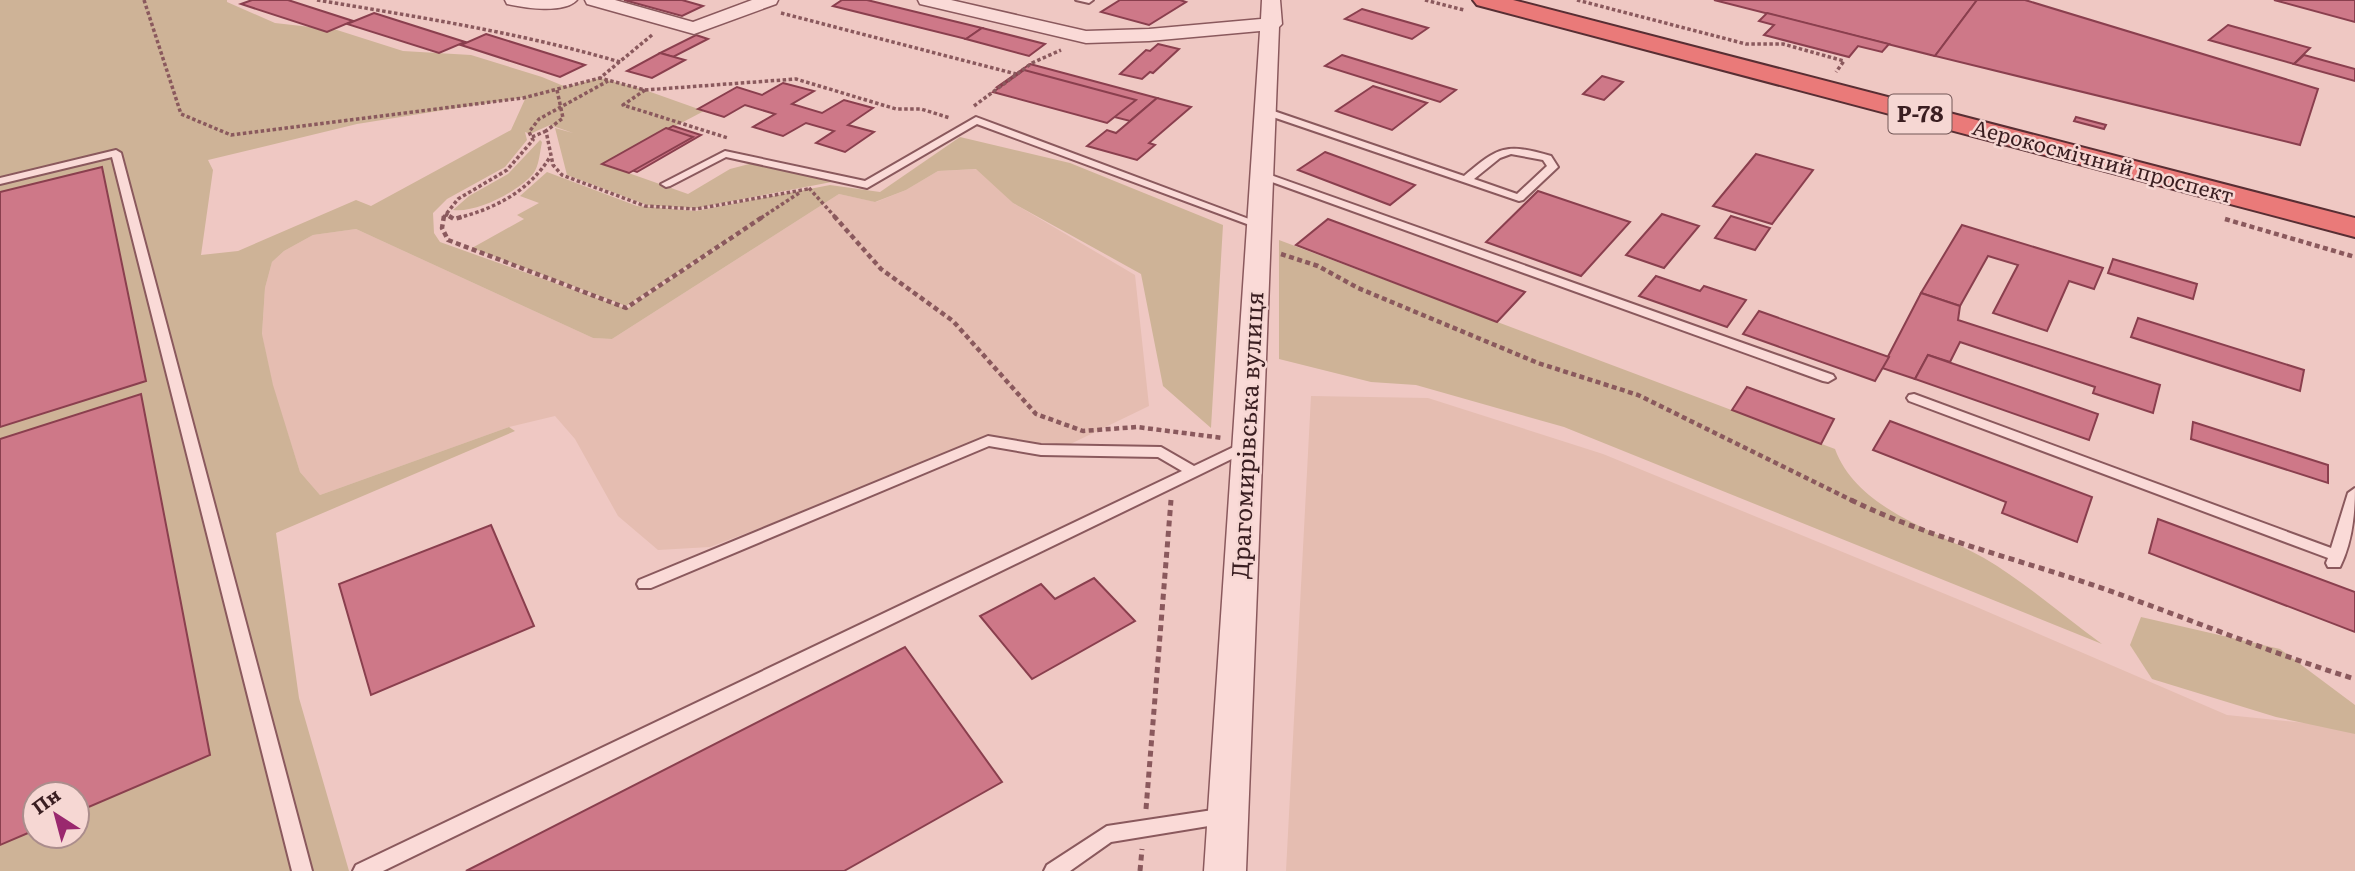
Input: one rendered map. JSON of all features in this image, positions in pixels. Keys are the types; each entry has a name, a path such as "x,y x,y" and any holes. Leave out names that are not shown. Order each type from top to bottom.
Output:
{"highway":[{"name":"Аерокосмічний проспект","path":"1485,0 2355,228"}],"street":[{"path":"514,0 534,4 568,0"},
{"path":"594,0 694,28 761,3"},
{"path":"927,0 1086,37 1149,35 1272,12"},
{"name":"Драгомирівська вулиця","path":"1225,871 1272,12"}],"lane":[{"path":"1080,0 1089,0"},
{"path":"1265,111 1519,198 1553,167 1547,158 1517,149 1500,152 1467,179"},
{"path":"666,184 725,155 867,185 976,120 1259,225"},
{"path":"0,181 116,153 302,871"},
{"path":"1262,174 1828,378"},
{"path":"1914,398 2336,560 2355,493"},
{"path":"645,584 989,441 1041,450 1161,452 1194,472"},
{"path":"363,871 1247,446"},
{"path":"1054,871 1107,834 1228,816"}],"path":[{"path":"144,0 181,114 230,135 526,98 600,78 621,62 633,45 673,23"},
{"path":"317,0 449,22 575,48 621,62"},
{"path":"761,3 1017,74"},
{"path":"600,78 645,90 796,79 896,109 921,109 971,124"},
{"path":"609,80 539,119 529,132 533,140 505,172 458,199 441,223 442,232 448,240 626,308 804,190"},
{"path":"645,90 623,105 738,141"},
{"path":"532,137 546,131"},
{"path":"445,214 454,219 508,200 546,166 551,155"},
{"path":"811,173 803,181 881,268 953,321 1036,414 1083,431 1137,427 1218,437 1247,446"},
{"path":"1257,256 1278,253 1318,266 1358,288 1538,363 1638,395 1884,516 2081,581 2301,662 2355,678"},
{"path":"1140,871 1172,482"}],"shaded area":[{"path":"0,0 227,0 275,23 337,30 403,51 471,55 566,87 600,78 645,90 704,111 603,164 688,194 730,169 753,163 837,181 696,208 647,205 567,175 555,128 573,133 550,125 530,134 525,132 527,140 505,167 447,199 433,213 434,233 440,242 627,309 758,220 626,306 472,248 524,219 517,215 539,203 520,196 547,172 637,206 696,211 830,185 880,192 960,137 1070,163 1223,225 1211,428 1163,386 1141,274 1013,203 976,169 938,171 906,190 875,202 839,194 612,339 593,338 356,229 313,235 284,251 272,262 265,288 262,334 273,385 300,472 320,495 509,427 515,431 276,533 299,698 349,871 0,871","holes":["526,97 511,130 371,206 356,200 238,251 201,255 213,170 208,160 357,124"]},
{"path":"540,140 542,142 537,167 526,181 485,205 453,210 469,196 508,174"},
{"path":"980,169 1013,203 1135,275 1149,406 1058,450 988,441 710,547 658,550 618,516 575,439 555,416 509,427 320,495 300,472 273,388 262,335 265,288 272,262 284,251 313,235 356,229 593,338 612,339 839,194 876,202 906,190 938,171"},
{"path":"1279,240 1835,449 1846,470 1860,487 1878,502 1920,527 1999,567 2102,644 1564,427 1416,385 1371,382 1279,359"},
{"path":"1311,396 1428,398 1603,454 1972,605 2227,715 2355,728 2355,871 1286,871"},
{"path":"2141,617 2280,649 2355,705 2355,734 2276,717 2152,679 2130,645"}],"building":[{"path":"252,0 288,0 353,21 327,32 241,4"},
{"path":"624,0 682,0 703,6 682,16"},
{"path":"842,0 867,0 982,28 966,39 833,6"},
{"path":"1120,0 1186,2 1149,25 1101,12"},
{"path":"1714,0 1977,0 1935,56"},
{"path":"1977,0 2025,0 2318,89 2300,145 1935,56"},
{"path":"2274,0 2355,0 2355,22"},
{"path":"1362,9 1428,28 1412,39 1345,19"},
{"path":"374,13 465,42 439,53 347,24"},
{"path":"1767,13 1889,44 1882,52 1858,46 1849,57 1764,35 1774,25 1759,21"},
{"path":"2228,25 2310,48 2294,64 2209,40"},
{"path":"982,28 1045,44 1029,56 966,39"},
{"path":"486,34 585,65 560,77 461,45"},
{"path":"696,35 708,39 673,57 660,53"},
{"path":"1158,44 1179,49 1153,73 1150,72 1142,79 1120,74 1146,50 1150,51"},
{"path":"660,53 685,60 652,78 627,71"},
{"path":"1342,55 1456,90 1440,102 1325,66"},
{"path":"2304,55 2355,69 2355,81 2294,64"},
{"path":"1030,64 1157,98 1130,121 997,87"},
{"path":"1024,70 1136,100 1107,123 993,92"},
{"path":"1602,76 1623,82 1604,100 1583,94"},
{"path":"783,83 814,91 792,104 822,113 844,100 873,108 848,125 874,132 845,152 816,143 834,131 806,123 783,136 753,127 775,114 745,105 724,117 698,109 737,87 762,95"},
{"path":"1373,86 1427,103 1392,130 1336,111"},
{"path":"1157,98 1191,107 1149,143 1155,145 1137,160 1087,146 1107,130 1116,133"},
{"path":"2076,117 2106,125 2104,129 2074,121"},
{"path":"673,126 701,135 637,172 609,162"},
{"path":"666,128 693,137 629,173 602,164"},
{"path":"1325,152 1415,185 1390,205 1298,170"},
{"path":"1756,154 1813,170 1772,224 1713,206"},
{"path":"102,167 146,381 0,427 0,192"},
{"path":"1538,191 1630,222 1581,276 1486,242"},
{"path":"1662,214 1699,226 1664,268 1626,255"},
{"path":"1731,216 1770,228 1755,250 1715,238"},
{"path":"1328,219 1525,292 1497,322 1296,245"},
{"path":"1962,225 2103,268 2094,289 2069,281 2047,331 1993,313 2018,265 1988,256 1960,306 1921,293"},
{"path":"2113,259 2197,284 2193,299 2108,273"},
{"path":"1656,276 1700,291 1704,286 1746,300 1727,327 1639,296"},
{"path":"1921,293 1960,306 1958,320 2160,385 2153,413 2093,393 2095,387 1960,342 1950,362 1928,355 1915,379 1882,368"},
{"path":"1759,311 1889,357 1875,381 1743,334"},
{"path":"2138,318 2304,370 2300,391 2131,337"},
{"path":"1928,355 2098,414 2089,440 1915,379"},
{"path":"1747,387 1834,419 1821,444 1732,410"},
{"path":"141,394 210,755 91,806 91,780 21,780 21,836 0,845 0,439"},
{"path":"1890,421 2092,497 2077,542 2002,513 2006,502 1873,450"},
{"path":"2193,422 2328,465 2328,483 2191,439"},
{"path":"2158,519 2355,592 2355,632 2149,553"},
{"path":"491,525 534,626 371,695 339,584"},
{"path":"1094,578 1135,621 1032,679 980,616 1041,584 1055,599"},
{"path":"905,647 1002,782 844,871 466,871"}]}
